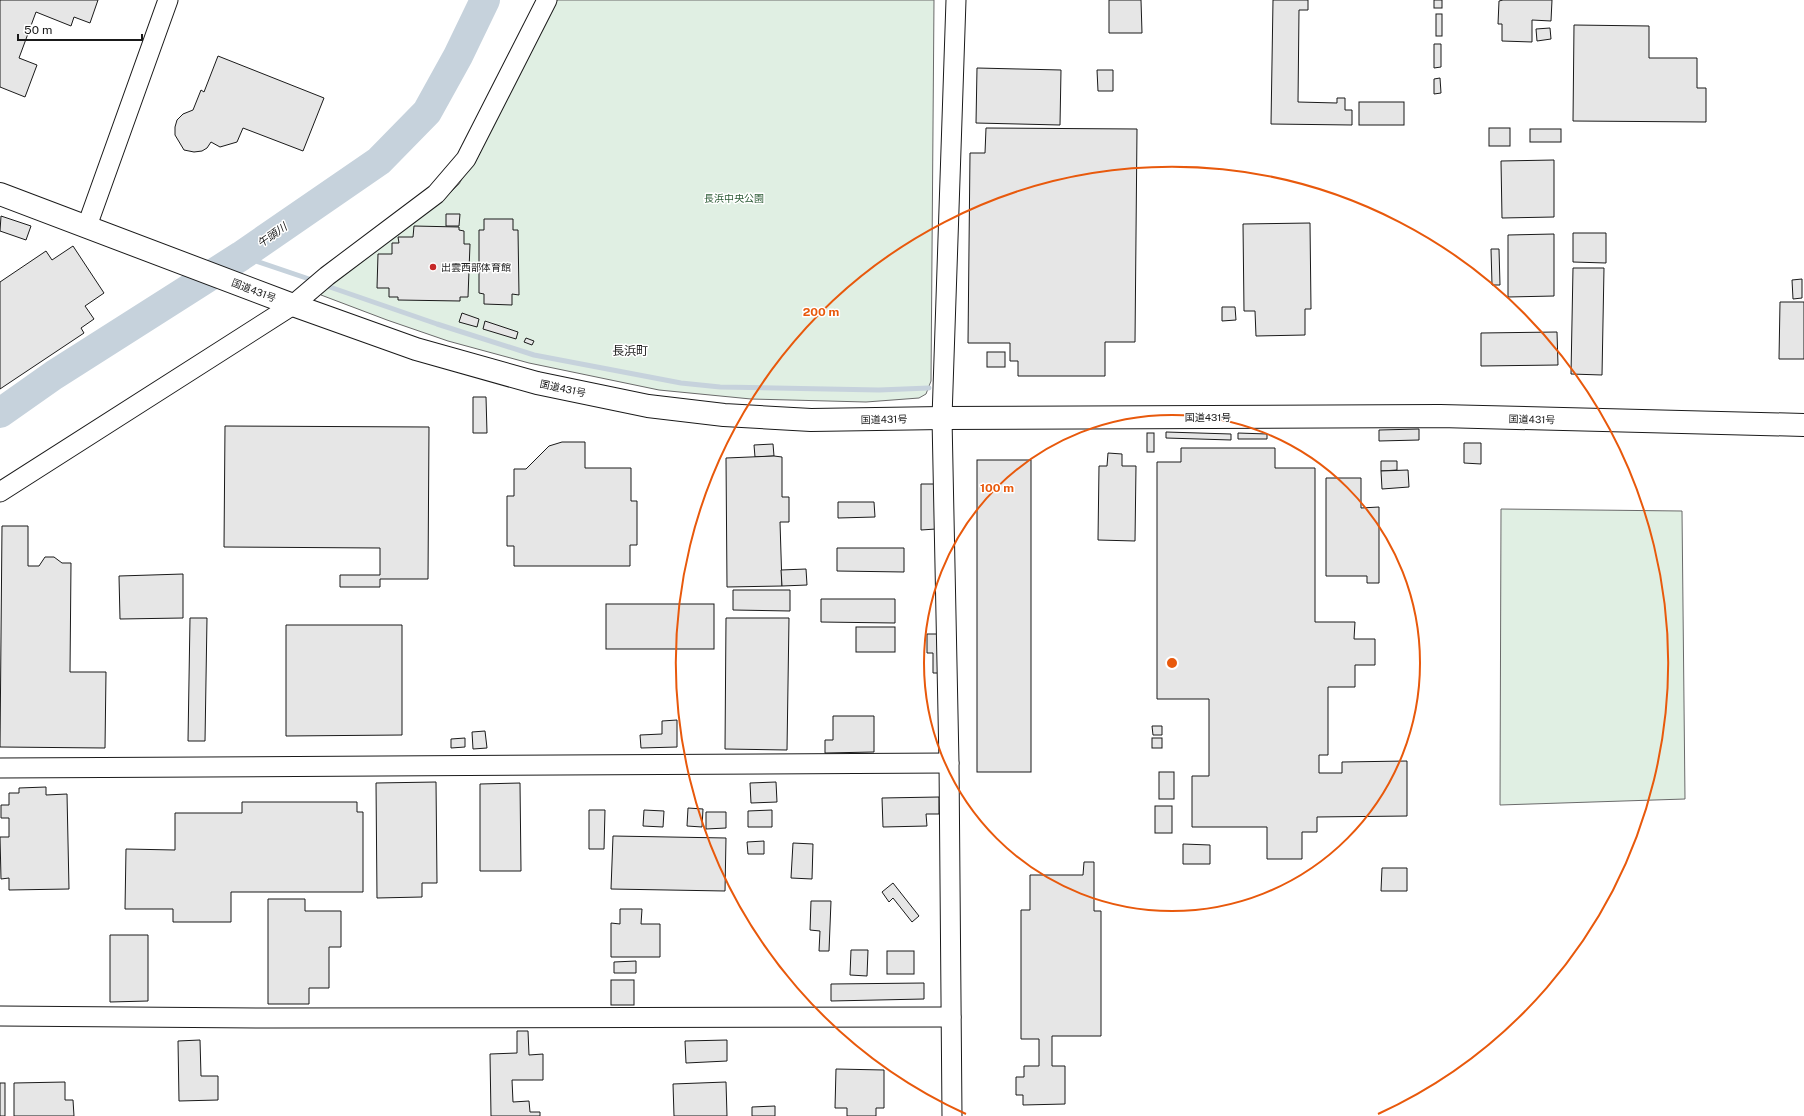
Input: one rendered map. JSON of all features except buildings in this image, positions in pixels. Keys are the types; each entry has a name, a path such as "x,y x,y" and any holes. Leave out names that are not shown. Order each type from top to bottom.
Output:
{"highway":[{"name":"国道431号","path":"0,194 293,305 416,349 537,383 648,406 724,415 811,420 1440,416 1804,425"}],"street":[{"path":"87,226 168,0"},
{"path":"0,492 293,305 311,288 436,194 466,159 547,0"},
{"path":"952,1116 949,763 942,418 956,0"},
{"path":"0,768 949,763"},
{"path":"0,1016 266,1018 951,1016"}],"green space":[{"name":"長浜中央公園","path":"557,0 934,0 931,381 926,394 919,398 866,402 751,399 659,390 529,363 448,341 321,295 318,290 415,221 446,197 459,184 495,122"},
{"path":"1501,509 1682,511 1685,799 1500,805"}],"waterway":[{"name":"午頭川","path":"0,413 54,375 241,256 379,161 427,112 458,56 485,0"},
{"path":"241,256 315,281"},
{"path":"324,285 437,324 534,355 681,383 720,387 879,390 929,388"}],"place":[{"name":"出雲西部体育館","path":"433,267"}],"district":[{"name":"長浜町","path":"630,351"}]}
